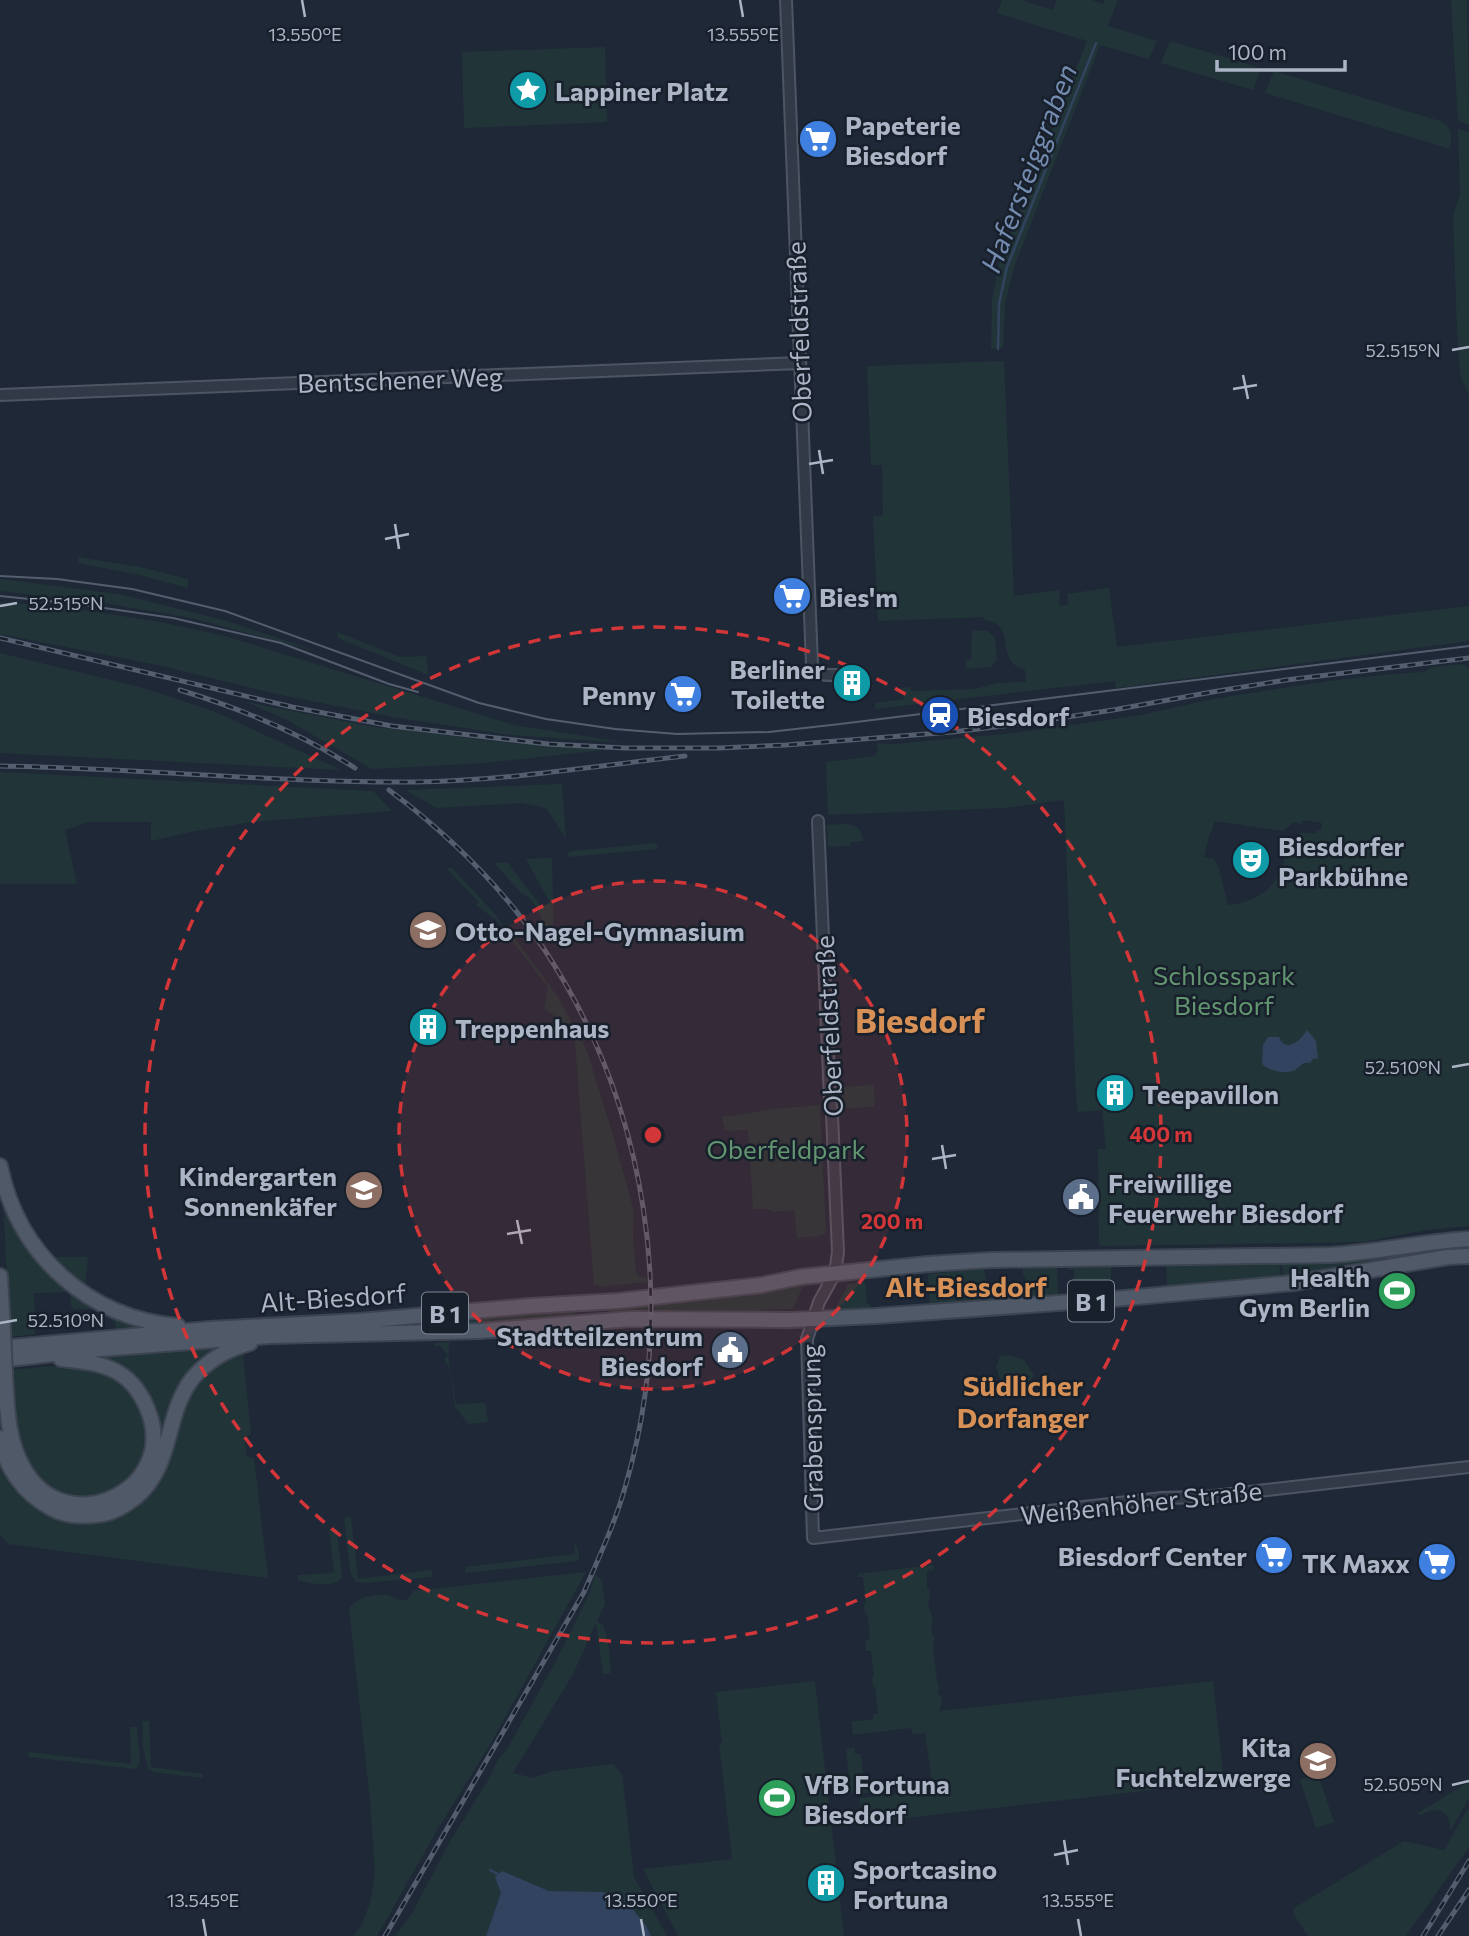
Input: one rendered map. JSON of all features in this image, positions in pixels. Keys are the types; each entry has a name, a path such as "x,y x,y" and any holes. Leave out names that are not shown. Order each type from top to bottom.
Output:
{"main road":[{"path":"0,1166 8,1197 22,1228 50,1265 73,1285 132,1316 166,1325 210,1329"},
{"name":"Alt-Biesdorf","path":"0,1348 210,1329 359,1321 618,1301 762,1285 800,1277 928,1264 990,1260 1331,1255 1373,1252 1469,1238"},
{"name":"Alt-Biesdorf","path":"30,1356 270,1336 480,1331 630,1320 876,1317 1293,1283 1448,1256 1469,1256"},
{"path":"0,1276 9,1424 12,1442 24,1469 32,1481 57,1499 77,1505 98,1503 126,1491 140,1477 153,1445 153,1423 137,1388 116,1371 89,1362 30,1356"},
{"path":"0,1437 8,1463 17,1479 40,1502 73,1516 111,1512 138,1495 156,1474 167,1447 177,1407 192,1380 206,1364 227,1351 270,1336"},
{"name":"B 1","path":"0,1360 30,1356"}],"street":[{"name":"Oberfeldstraße","path":"786,0 812,665 819,674 836,675"},
{"name":"Bentschener Weg","path":"0,395 800,363"},
{"name":"Oberfeldstraße","path":"818,821 838,1252 835,1273"},
{"path":"813,1319 835,1273"},
{"name":"Grabensprung","path":"813,1319 807,1339 813,1538"},
{"name":"Weißenhöher Straße","path":"813,1538 1162,1498 1205,1497 1469,1467"}],"green space":[{"path":"1002,0 1021,0 1053,10 1057,0 1092,0 1103,4 1105,0 1118,0 1108,26 1157,41 1149,59 1100,45 1014,267 1005,303 1003,348 991,349 992,300 999,264 1087,41 997,13"},
{"path":"1451,0 1467,0 1469,125 1458,121"},
{"path":"1174,42 1257,67 1260,71 1253,90 1161,63 1169,43"},
{"path":"605,47 607,122 464,128 462,52"},
{"path":"1274,71 1440,121 1449,129 1450,149 1265,93"},
{"path":"1458,129 1469,132 1469,395 1460,375 1457,330 1453,216 1460,194"},
{"path":"1004,361 1014,596 1060,590 1059,605 1062,606 1068,604 1067,594 1109,588 1117,647 1469,606 1469,641 1116,688 1115,681 875,709 875,703 904,699 902,688 910,687 911,691 975,689 997,683 1026,682 1025,670 1010,659 1001,628 984,620 984,617 878,621 873,516 883,515 882,465 871,465 867,366"},
{"path":"78,557 140,567 188,579 188,588 78,563"},
{"path":"0,579 119,594 227,621 319,652 191,618 109,604 0,591"},
{"path":"0,602 63,607 155,621 225,636 514,725 628,743 510,735 393,717 281,695 162,666 0,634"},
{"path":"972,630 987,631 995,638 997,660 991,667 965,669 966,660 971,660"},
{"path":"337,632 400,657 426,656 428,675 338,638"},
{"path":"0,653 140,687 213,711 341,770 0,753"},
{"name":"Schlosspark Biesdorf","path":"1464,664 1469,669 1469,1226 1426,1230 1364,1242 1099,1246 1098,1149 1106,1149 1102,1110 1078,1112 1064,800 1005,808 828,815 826,762 875,756 877,743 894,744 1015,733 1141,715 1218,698 1328,681 1424,672 1432,667","holes":["1303,820 1322,823 1321,830 1317,830 1316,834 1301,832 1286,851 1279,873 1268,889 1250,900 1228,905 1219,868 1214,859 1204,857 1214,821 1283,831 1294,822 1302,824"]},
{"path":"247,702 369,726 510,743 613,749 485,763 372,769 287,720"},
{"path":"0,772 373,791 392,811 252,822 151,841 151,822 88,822 65,830 77,884 0,884"},
{"path":"562,784 566,839 546,808 522,803 437,808 405,790"},
{"path":"844,824 858,828 863,841 851,842 850,846 828,847 827,825"},
{"path":"656,843 658,849 567,857 572,851"},
{"path":"552,858 554,941 529,897 522,894 494,863 507,862 542,907 549,901 526,859"},
{"path":"446,868 452,868 495,914 507,933 513,936 558,997 587,1051 634,1211 636,1273 646,1277 646,1282 600,1287 594,1285 575,1044 562,1023 544,1009 548,987 495,919 476,905 479,902"},
{"path":"874,1085 875,1107 845,1108 840,1087"},
{"name":"Oberfeldpark","path":"820,1105 826,1233 814,1238 797,1238 794,1210 773,1212 753,1209 748,1130 725,1131 722,1117"},
{"path":"3,1200 22,1239 39,1261 140,1326 116,1328 115,1322 92,1309 74,1309 71,1306 70,1292 34,1293 35,1334 10,1337"},
{"path":"1403,1252 1403,1255 1381,1262 1283,1278 1282,1261"},
{"path":"54,1257 88,1257 85,1285"},
{"path":"1279,1261 1281,1278 1073,1295 1069,1291 1075,1290 1074,1270 1068,1268 1111,1267 1111,1290 1167,1286 1166,1265 1169,1262"},
{"path":"1023,1268 1057,1268 1058,1296 920,1308 918,1306 930,1305 928,1274 984,1269 987,1288 1023,1285 1026,1278"},
{"path":"865,1282 867,1304 870,1304 871,1309 911,1307 835,1313 848,1284"},
{"path":"804,1284 793,1309 746,1313 610,1315 606,1309"},
{"path":"574,1307 576,1317 454,1327 281,1328"},
{"path":"450,1342 449,1363 456,1404 485,1403 488,1422 468,1424 455,1406 449,1366 444,1360 448,1355 440,1346 434,1346 434,1343"},
{"path":"210,1349 212,1353 161,1444 157,1412 146,1389 132,1377 102,1361 104,1357"},
{"path":"243,1353 251,1434 244,1437 247,1457 254,1458 268,1578 8,1544 0,1534 0,1463 21,1494 34,1506 65,1520 100,1521 125,1513 140,1503 163,1475 181,1412 201,1377 208,1370"},
{"path":"1009,1355 1024,1360 1034,1375 1027,1385 1003,1386 996,1367 1000,1356"},
{"path":"50,1366 79,1369 118,1379 140,1403 150,1443 136,1475 107,1495 73,1499 49,1489 29,1468 14,1424 12,1373 13,1370"},
{"path":"351,1517 358,1579 432,1570 432,1577 356,1582 350,1572 344,1518"},
{"path":"329,1529 337,1529 342,1577 328,1584 298,1581 298,1575 334,1573"},
{"path":"574,1540 579,1553 577,1561 466,1573 465,1567 575,1554"},
{"path":"933,1565 934,1570 927,1571 927,1589 933,1621 932,1633 935,1638 933,1649 940,1690 938,1695 941,1696 940,1711 1213,1681 1224,1782 862,1823 860,1798 933,1790 925,1733 913,1734 911,1728 853,1735 851,1722 873,1719 873,1714 878,1713 871,1651 866,1651 865,1641 870,1640 863,1577 858,1577 858,1574"},
{"path":"586,1572 488,1748 377,1936 353,1936 362,1924 371,1900 375,1872 349,1608 362,1598 374,1595 407,1600 413,1591"},
{"path":"595,1574 602,1581 605,1604 597,1621 603,1625 608,1641 611,1673 603,1674 596,1623 573,1674 513,1773 533,1778 553,1771 613,1764 622,1774 634,1877 667,1936 651,1936 628,1903 603,1893 549,1891 502,1871 501,1893 486,1936 395,1936 411,1915 449,1843 499,1758 506,1751 557,1659 590,1592"},
{"name":"VfB Fortuna Biesdorf","path":"815,1681 844,1936 678,1936 643,1869 732,1859 716,1692"},
{"path":"142,1721 149,1721 151,1767 203,1774 202,1778 153,1772 148,1769 143,1747"},
{"path":"130,1727 137,1727 140,1761 136,1769 29,1757 28,1752 131,1764"},
{"path":"854,1747 855,1754 861,1754 865,1790 868,1790 868,1793 851,1793 846,1749"},
{"path":"1318,1774 1334,1822 1316,1828 1300,1780"},
{"path":"1469,1782 1469,1798 1451,1830 1445,1813 1437,1810 1420,1815 1418,1813"},
{"path":"1469,1807 1469,1847 1406,1936 1308,1936 1293,1913 1294,1908 1404,1841 1444,1850"}],"water":[{"path":"1307,1030 1316,1041 1318,1058 1287,1072 1273,1070 1262,1064 1263,1045 1268,1037 1279,1037 1289,1045 1301,1038"},
{"path":"502,1871 549,1891 603,1892 628,1903 651,1936 486,1936 501,1893 495,1877"}],"waterway":[{"name":"Hafersteiggraben","path":"998,349 999,304 1007,267 1096,43"},
{"path":"490,1870 498,1874"}],"tram line":[{"path":"0,576 57,579 132,589 225,611 479,703 546,719 677,734 769,732 1469,646"},
{"path":"0,596 173,618 281,643 389,684 418,692"}],"railway":[{"path":"0,638 292,707 392,726 548,744 626,748 786,745 952,732 1113,710 1286,680 1469,658"},
{"path":"180,690 270,723 355,768"},
{"path":"0,766 415,782 516,776 685,756"},
{"path":"385,1936 584,1592 607,1539 626,1484 642,1416 650,1346 650,1277 643,1208 629,1139 608,1073 579,1009 544,949 492,883 432,825 389,790"},
{"path":"1423,1936 1469,1861"},
{"path":"1438,1936 1469,1890"}],"place":[{"name":"Lappiner Platz","path":"528,90"},
{"name":"Papeterie Biesdorf","path":"818,139"},
{"name":"Bies'm","path":"792,596"},
{"name":"Berliner Toilette","path":"852,683"},
{"name":"Penny","path":"683,694"},
{"name":"Biesdorf","path":"940,715"},
{"name":"Biesdorfer Parkbühne","path":"1251,860"},
{"name":"Otto-Nagel-Gymnasium","path":"428,930"},
{"name":"Treppenhaus","path":"428,1027"},
{"name":"Teepavillon","path":"1115,1093"},
{"name":"Kindergarten Sonnenkäfer","path":"364,1190"},
{"name":"Freiwillige Feuerwehr Biesdorf","path":"1081,1197"},
{"name":"Health Gym Berlin","path":"1397,1291"},
{"name":"Stadtteilzentrum Biesdorf","path":"730,1350"},
{"name":"Biesdorf Center","path":"1274,1555"},
{"name":"TK Maxx","path":"1437,1562"},
{"name":"Kita Fuchtelzwerge","path":"1318,1761"},
{"name":"VfB Fortuna Biesdorf","path":"777,1798"},
{"name":"Sportcasino Fortuna","path":"826,1883"}],"district":[{"name":"Biesdorf","path":"920,1019"},
{"name":"Alt-Biesdorf","path":"966,1286"},
{"name":"Südlicher Dorfanger","path":"1023,1401"}]}
